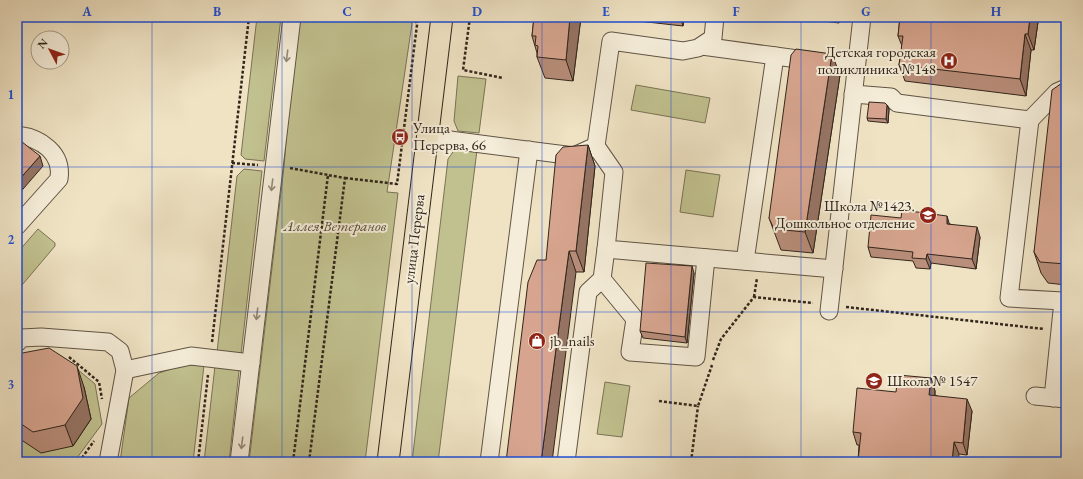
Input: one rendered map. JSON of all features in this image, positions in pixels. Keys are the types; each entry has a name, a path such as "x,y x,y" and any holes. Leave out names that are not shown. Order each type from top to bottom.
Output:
{"main road":[{"name":"улица Перерва","path":"388,462 442,17"}],"street":[{"path":"240,462 292,17"},
{"path":"566,462 588,292 602,280 606,249 614,172 596,146 611,41 683,51 698,48 713,38 715,17"},
{"path":"830,308 856,67 862,42 862,17"},
{"path":"702,46 856,67"},
{"path":"745,261 776,56"},
{"path":"1035,396 1059,398 1060,330 1064,302 1009,298 1030,120 1057,92 1066,88"},
{"path":"853,94 891,97 897,104 1030,120"},
{"path":"17,134 32,138 51,150 56,156 60,170 59,179 17,226"},
{"path":"427,137 574,156 596,146"},
{"path":"490,462 529,150"},
{"path":"606,249 834,269"},
{"path":"602,280 635,319 630,352 696,357 706,258"},
{"path":"17,343 22,338 41,337 108,342 120,351 125,370 105,449 100,462"},
{"path":"125,370 191,356 251,363"}],"path":[{"path":"198,462 249,17"},
{"path":"411,17 418,24"},
{"path":"284,167 345,178 397,184 418,17"},
{"path":"470,17 463,70 503,78"},
{"path":"232,163 264,166"},
{"path":"293,462 328,175"},
{"path":"309,462 345,178"},
{"path":"691,462 698,406 722,339 754,297 830,308 1060,330"},
{"path":"66,354 99,382 102,404"},
{"path":"660,401 698,406"},
{"path":"79,462 105,449"}],"green space":[{"path":"257,17 281,17 264,161 245,159 241,155"},
{"name":"Аллея Ветеранов","path":"296,17 413,17 387,192 398,193 365,462 249,462 284,167"},
{"path":"458,76 486,79 479,133 458,131 454,121"},
{"path":"636,85 710,98 705,123 631,110"},
{"path":"455,149 477,150 438,462 412,462 448,159"},
{"path":"244,169 262,171 241,354 217,352 237,176"},
{"path":"686,170 720,175 713,217 680,212"},
{"path":"38,229 55,243 55,246 17,291 17,253"},
{"path":"64,358 95,384 102,424 74,462 24,462 17,456 17,369"},
{"path":"183,365 204,365 193,462 120,462 129,398 159,373"},
{"path":"215,366 235,366 239,371 229,462 204,462"},
{"path":"605,382 630,386 622,437 597,434"}],"building":[{"path":"534,17 570,17 566,60 537,57 538,46 535,45 536,36 532,36"},
{"path":"815,17 838,17 837,20"},
{"path":"900,17 1030,17 1028,34 1025,34 1020,79 899,65 903,36 898,36"},
{"path":"796,49 832,54 805,232 774,229 769,218 791,55"},
{"path":"1062,83 1066,83 1066,264 1040,262 1034,252 1052,90"},
{"path":"869,102 885,103 887,105 886,119 867,118"},
{"path":"17,138 40,156 17,182"},
{"path":"588,145 576,251 569,251 541,462 506,462 528,282 537,260 546,260 556,155 563,147"},
{"path":"902,210 947,216 947,224 977,227 972,259 927,254 926,259 912,258 913,252 868,247 871,215 901,218"},
{"path":"646,263 692,266 685,337 640,331"},
{"path":"1066,311 1066,351 1062,350"},
{"path":"49,348 77,366 83,398 65,425 33,432 17,421 17,354"},
{"path":"898,375 931,378 929,395 967,399 963,443 954,442 952,462 849,462 849,460 858,461 861,433 853,432 857,388 896,392"}],"place":[{"name":"Детская городская поликлиника №148","path":"949,61"},
{"name":"Улица Перерва, 66","path":"400,137"},
{"name":"Школа №1423. Дошкольное отделение","path":"928,215"},
{"name":"jb_nails","path":"537,341"},
{"name":"Школа № 1547","path":"874,381"}]}
